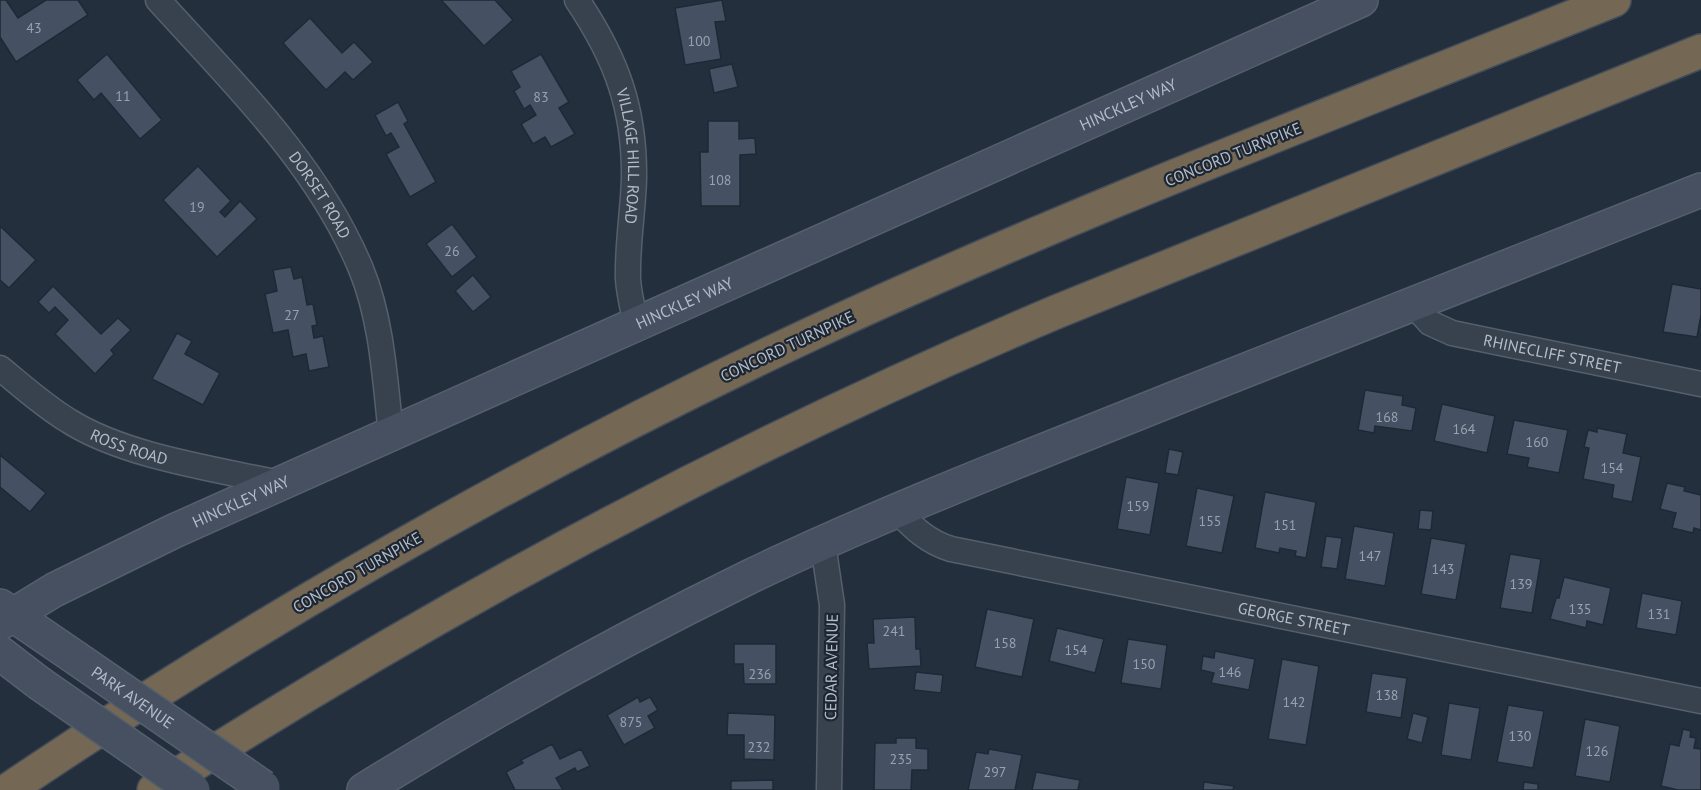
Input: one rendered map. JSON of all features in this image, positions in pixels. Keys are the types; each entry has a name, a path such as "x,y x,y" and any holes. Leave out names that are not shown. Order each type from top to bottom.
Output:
{"highway":[{"name":"CONCORD TURNPIKE","path":"8,790 185,675 361,569 540,469 722,377 856,313 1012,244 1614,0"},
{"path":"154,790 249,729 423,625 599,528 779,438 963,351 1701,51"}],"main road":[{"name":"HINCKLEY WAY","path":"4,614 279,483 391,435 1361,0"},
{"path":"364,790 489,714 579,664 755,574 992,471 1701,190"},
{"name":"PARK AVENUE","path":"4,614 76,658 264,789"},
{"path":"0,653 39,683 193,790"}],"street":[{"name":"DORSET ROAD","path":"158,0 276,131 308,172 337,219 361,270 376,320 391,435"},
{"name":"VILLAGE HILL ROAD","path":"577,0 593,24 616,68 628,106 633,142 634,179 628,280 636,324"},
{"name":"RHINECLIFF STREET","path":"1413,304 1430,323 1452,333 1701,384"},
{"name":"ROSS ROAD","path":"0,368 69,422 118,445 279,483"},
{"name":"GEORGE STREET","path":"898,511 921,535 940,546 951,549 1701,701"},
{"name":"CEDAR AVENUE","path":"823,544 832,605 829,790"}],"building":[{"path":"0,0 6,0 18,18 46,0 78,0 88,15 16,62 0,37"},
{"path":"441,0 495,0 513,20 484,46"},
{"path":"722,0 726,21 715,22 721,59 685,65 675,8"},
{"path":"310,18 342,53 354,42 373,62 353,80 345,72 326,90 283,43"},
{"path":"107,54 162,120 140,139 101,93 94,100 77,80"},
{"path":"541,54 569,102 559,108 575,134 551,147 545,137 533,144 521,124 536,115 530,105 524,109 514,91 520,87 511,71"},
{"path":"732,64 738,87 714,93 709,69"},
{"path":"398,102 408,121 404,124 436,182 410,197 386,154 399,147 391,133 386,136 375,115"},
{"path":"708,121 739,121 739,139 755,138 756,154 740,155 740,206 701,206 700,152 708,152"},
{"path":"198,166 231,201 220,212 225,217 240,201 257,219 217,257 163,200"},
{"path":"452,224 477,257 452,277 426,244"},
{"path":"0,226 36,260 9,288 0,280"},
{"path":"291,267 294,279 302,277 307,305 313,304 317,325 312,326 314,338 323,336 329,367 309,371 306,354 293,357 288,330 273,333 265,294 277,291 273,270"},
{"path":"473,275 491,297 473,312 455,291"},
{"path":"1672,284 1701,289 1701,315 1697,337 1663,332"},
{"path":"53,286 101,334 118,318 131,330 111,350 114,354 95,374 55,334 68,320 55,307 49,313 38,302"},
{"path":"177,333 192,341 185,354 220,373 203,405 152,379"},
{"path":"1365,390 1403,396 1402,405 1416,408 1412,431 1375,426 1374,433 1358,430"},
{"path":"1442,404 1495,416 1487,453 1434,441"},
{"path":"1514,420 1568,430 1559,473 1527,467 1529,458 1507,454"},
{"path":"1597,428 1627,434 1623,453 1641,457 1632,502 1612,498 1614,485 1583,479 1589,448 1584,447 1588,430 1597,432"},
{"path":"1169,449 1183,452 1178,475 1165,473"},
{"path":"0,455 46,493 30,512 0,487"},
{"path":"1126,477 1159,483 1150,535 1117,529"},
{"path":"1667,483 1685,487 1684,491 1701,495 1701,530 1694,528 1693,533 1672,528 1676,513 1660,509"},
{"path":"1197,488 1234,496 1222,553 1186,546"},
{"path":"1265,492 1316,502 1306,558 1295,556 1296,551 1280,548 1279,553 1255,548"},
{"path":"1420,510 1433,511 1431,530 1418,529"},
{"path":"1354,526 1394,533 1385,586 1345,579"},
{"path":"1326,536 1342,538 1337,569 1321,567"},
{"path":"1431,538 1466,544 1456,600 1421,594"},
{"path":"1510,554 1541,559 1532,613 1500,608"},
{"path":"1564,577 1611,588 1603,625 1587,621 1586,628 1550,619 1556,598 1559,598"},
{"path":"1642,593 1682,601 1676,635 1636,628"},
{"path":"987,609 1034,619 1022,677 975,667"},
{"path":"915,617 916,649 920,649 921,666 869,669 867,643 874,643 873,619"},
{"path":"1057,628 1104,639 1095,673 1049,661"},
{"path":"1128,639 1167,645 1161,689 1121,683"},
{"path":"734,644 776,644 776,684 744,684 743,664 734,664"},
{"path":"1215,651 1255,659 1249,690 1211,683 1214,673 1201,670 1203,656 1214,658"},
{"path":"1282,659 1319,666 1306,745 1268,739"},
{"path":"916,672 943,675 941,693 914,690"},
{"path":"1372,673 1407,678 1401,718 1366,712"},
{"path":"638,697 640,702 650,697 658,710 648,716 655,728 624,745 607,715"},
{"path":"1449,703 1480,708 1471,760 1441,755"},
{"path":"1508,705 1544,711 1533,768 1497,762"},
{"path":"728,713 775,715 774,760 744,759 744,735 727,735"},
{"path":"1413,713 1428,717 1422,743 1407,739"},
{"path":"1585,719 1620,726 1610,782 1575,776"},
{"path":"1683,729 1691,731 1690,737 1696,738 1694,748 1701,749 1701,790 1678,790 1661,786 1670,744 1679,746"},
{"path":"896,738 916,738 916,748 928,749 928,770 912,770 911,790 874,790 875,743 896,743"},
{"path":"552,744 560,759 581,749 590,766 577,772 575,768 556,778 563,790 515,790 506,772 523,763 521,760"},
{"path":"989,749 1022,755 1015,790 968,790 976,752 988,754"},
{"path":"1036,772 1080,780 1078,790 1032,790"},
{"path":"773,780 773,790 731,790 731,781"},
{"path":"1204,782 1234,786 1233,790 1203,790"},
{"path":"1524,782 1538,784 1538,790 1523,790"}]}
